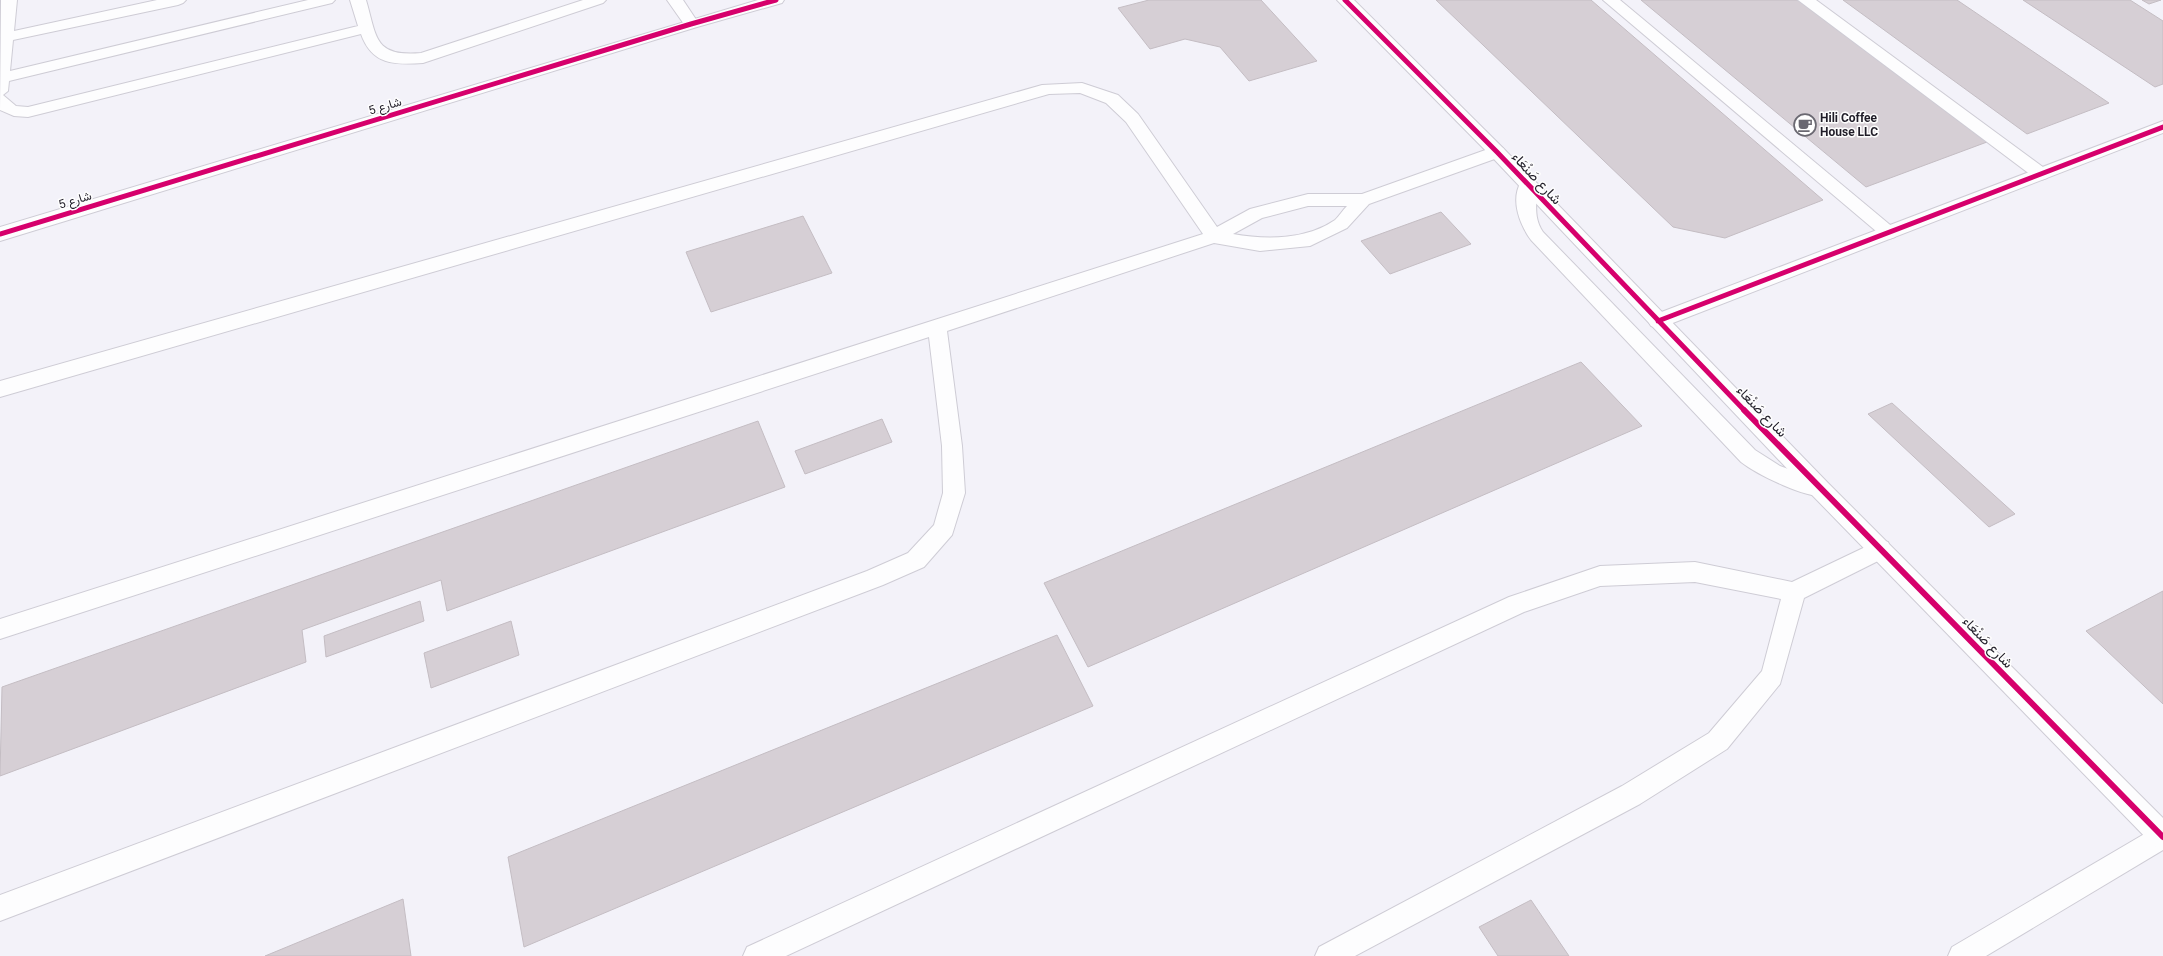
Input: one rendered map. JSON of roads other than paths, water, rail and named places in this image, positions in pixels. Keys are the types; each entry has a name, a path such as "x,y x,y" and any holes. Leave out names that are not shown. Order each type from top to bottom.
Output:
{"street":[{"name":"شارع 5","path":"0,234 691,24 776,0"},
{"name":"شارع صَنْعَاء","path":"1344,0 1497,152 1527,186 1820,489 2163,837"},
{"path":"1658,321 2163,127"}],"lane":[{"path":"9,0 0,82 327,0"},
{"path":"6,37 178,0"},
{"path":"358,0 372,46 378,53 389,58 403,61 423,58 598,0"},
{"path":"675,0 691,24"},
{"path":"1611,0 1889,233"},
{"path":"1806,0 2041,174"},
{"path":"0,100 4,107 16,112 33,112 367,28"},
{"path":"0,389 1048,89 1082,88 1112,99 1132,118 1214,237 1260,245 1304,241 1341,224 1363,200"},
{"path":"0,629 1214,237 1256,214 1308,200 1363,200 1497,152"},
{"path":"1527,186 1526,215 1528,225 1536,236 1748,456 1759,465 1772,471 1820,489"},
{"path":"0,908 875,578 916,560 944,528 954,493 952,446 937,327"},
{"path":"756,956 1517,604 1600,576 1695,572 1794,592 1880,549"},
{"path":"1328,956 1631,795 1718,741 1772,676 1794,592"},
{"path":"1961,956 2163,837"}],"place":[{"name":"Hili Coffee House LLC","path":"1805,125"}]}
